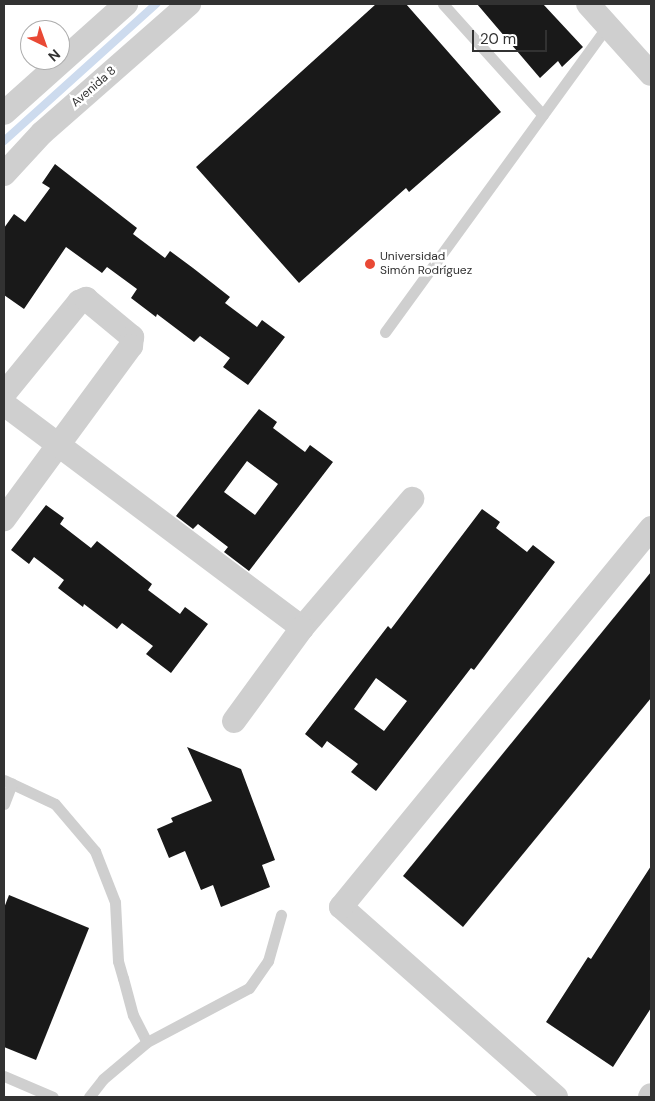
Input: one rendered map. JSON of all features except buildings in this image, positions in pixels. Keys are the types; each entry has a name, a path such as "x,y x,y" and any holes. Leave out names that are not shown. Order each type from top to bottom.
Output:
{"street":[{"path":"4,114 126,4"},
{"name":"Avenida 8","path":"4,174 42,133 189,4"},
{"path":"588,4 651,74"},
{"path":"4,394 80,302 86,299 126,329 132,337 131,346 4,519"},
{"path":"4,404 60,444 302,628"},
{"path":"234,721 302,628 412,500"},
{"path":"556,1097 341,907 651,528"}],"lane":[{"path":"443,4 543,115"},
{"path":"385,332 608,25"},
{"path":"4,804 8,781 55,804 96,851 115,902 118,961 133,1016 147,1042"},
{"path":"89,1097 103,1079 147,1042 249,988 268,961 281,915"},
{"path":"4,1076 53,1097"}],"waterway":[{"path":"4,141 156,4"}],"place":[{"name":"Universidad Simón Rodríguez","path":"370,264"}]}
